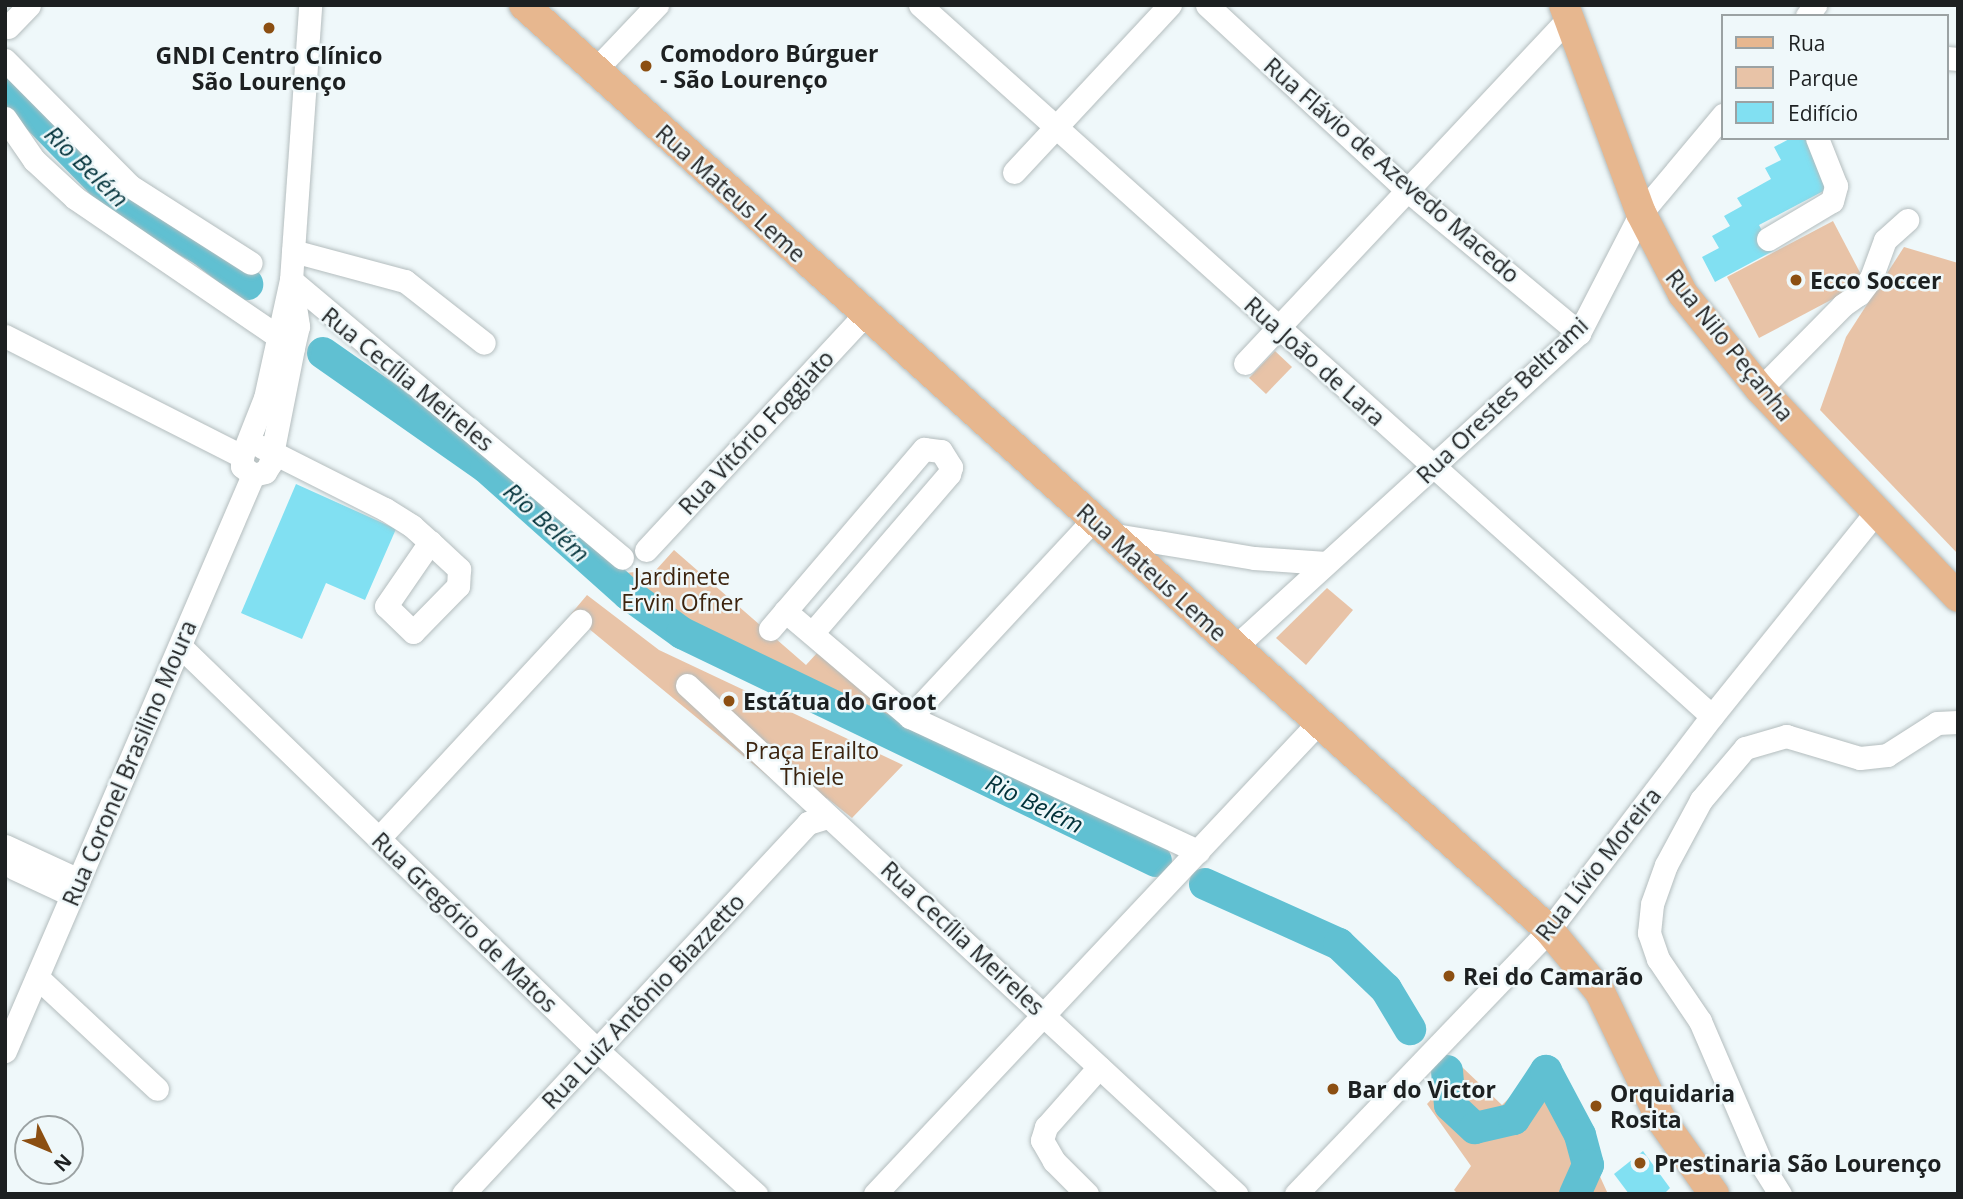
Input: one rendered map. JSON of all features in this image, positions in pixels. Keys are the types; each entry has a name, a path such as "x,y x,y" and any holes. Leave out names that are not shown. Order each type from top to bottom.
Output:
{"main road":[{"name":"Rua Mateus Leme","path":"524,5 1549,930 1600,992 1660,1118 1714,1194"},
{"name":"Rua Nilo Peçanha","path":"1566,12 1641,213 1684,294 1760,389 1875,513 1958,597"}],"street":[{"path":"8,27 29,5"},
{"name":"Rua Coronel Brasilino Moura","path":"256,461 291,280 310,5"},
{"path":"595,70 657,5"},
{"name":"Rua João de Lara","path":"920,5 1712,716"},
{"path":"1014,172 1170,5"},
{"name":"Rua Flávio de Azevedo Macedo","path":"1207,5 1407,191 1580,332"},
{"path":"1245,363 1407,191 1566,12"},
{"path":"5,60 130,186 251,262"},
{"name":"Rua Orestes Beltrami","path":"1235,647 1580,332 1641,213 1722,116"},
{"path":"5,118 34,160 82,204 280,338"},
{"path":"1768,239 1832,201 1836,186 1818,140"},
{"path":"1760,389 1843,304 1859,294 1871,278 1885,240 1907,220"},
{"path":"293,251 405,281 484,343"},
{"name":"Rua Coronel Brasilino Moura","path":"5,1051 180,646 256,461 298,326 291,280"},
{"name":"Rua Cecília Meireles","path":"291,280 622,558"},
{"name":"Rua Vitório Foggiato","path":"646,550 865,314"},
{"path":"5,336 256,461 339,486 385,509 429,542"},
{"path":"770,629 924,449 941,451 951,467 949,474 813,632"},
{"name":"Rua Lívio Moreira","path":"1296,1194 1549,930 1712,716 1875,513"},
{"path":"909,718 1102,526 1254,558 1326,564"},
{"path":"785,611 813,632 909,718 1198,851"},
{"path":"379,838 580,621"},
{"name":"Rua Gregório de Matos","path":"180,646 597,1050 755,1194"},
{"name":"Rua Cecília Meireles","path":"687,685 1236,1194"},
{"path":"875,1194 1318,723"},
{"path":"1780,1194 1762,1165 1700,1021 1658,959 1649,933 1652,904 1666,865 1701,800 1745,748 1786,736 1860,758 1887,755 1937,723 1958,723"},
{"name":"Rua Luiz Antônio Biazzetto","path":"463,1194 808,824 828,817"},
{"path":"5,846 76,887"},
{"path":"5,863 76,887"},
{"path":"37,977 157,1089"},
{"path":"1087,1194 1054,1161 1042,1140 1046,1127 1099,1067"}],"green space":[{"name":"Ecco Soccer","path":"1833,221 1865,282 1759,338 1727,277"},
{"path":"1904,247 1958,263 1958,554 1820,410 1846,337"},
{"path":"1275,351 1292,367 1266,394 1249,378"},
{"name":"Jardinete Ervin Ofner","path":"674,550 806,665 817,653 909,731 715,636 614,574 656,570"},
{"path":"1327,588 1353,610 1306,665 1276,638"},
{"name":"Praça Erailto Thiele","path":"587,595 659,650 903,765 852,818 827,798 810,811 571,614"},
{"path":"1547,1061 1608,1194 1458,1194 1454,1190 1471,1166 1427,1104 1462,1067 1502,1105"}],"building":[{"path":"1787,140 1809,140 1833,186 1759,225 1773,251 1715,282 1702,257 1719,248 1712,236 1730,226 1724,216 1742,206 1737,198 1771,179 1765,168 1781,160 1774,147"},
{"path":"296,484 396,529 365,600 326,583 302,639 241,613"},
{"name":"Prestinaria São Lourenço","path":"1643,1151 1670,1188 1664,1194 1629,1194 1614,1174"}],"waterway":[{"name":"Rio Belém","path":"5,84 122,204 203,250 247,284"},
{"name":"Rio Belém","path":"323,353 486,467 628,594 682,633 1156,861"},
{"name":"Rio Belém","path":"1205,884 1339,944 1386,989 1410,1029"},
{"name":"Rio Belém","path":"1447,1071 1450,1105 1475,1128 1514,1119 1546,1071 1580,1135 1588,1165 1575,1194"}],"place":[{"name":"GNDI Centro Clínico São Lourenço","path":"269,28"},
{"name":"Comodoro Búrguer - São Lourenço","path":"646,66"},
{"name":"Ecco Soccer","path":"1796,280"},
{"name":"Estátua do Groot","path":"729,701"},
{"name":"Rei do Camarão","path":"1449,976"},
{"name":"Bar do Victor","path":"1333,1089"},
{"name":"Orquidaria Rosita","path":"1596,1106"},
{"name":"Prestinaria São Lourenço","path":"1640,1163"}]}
